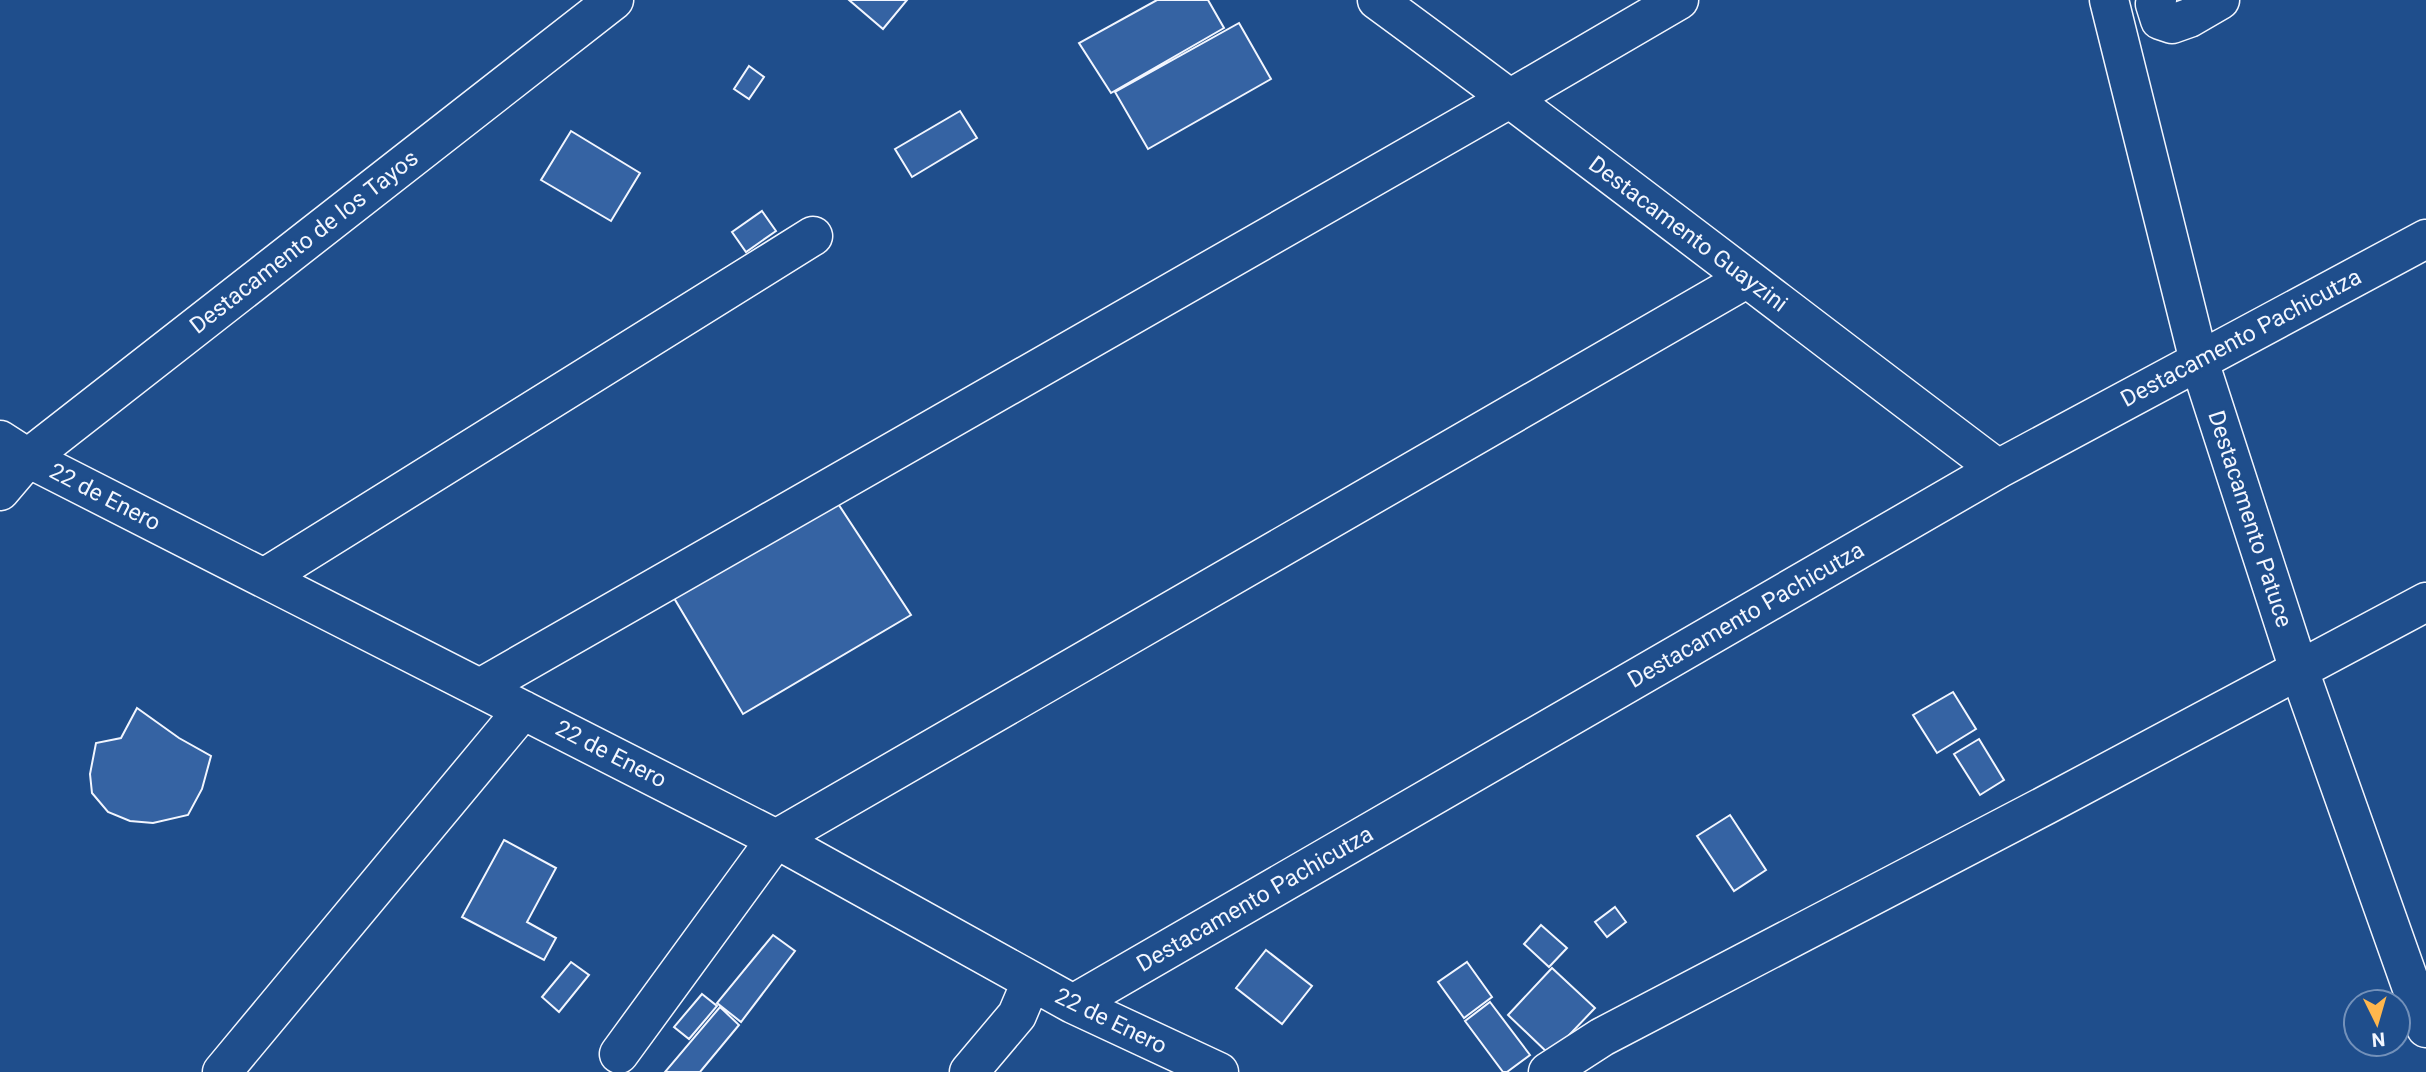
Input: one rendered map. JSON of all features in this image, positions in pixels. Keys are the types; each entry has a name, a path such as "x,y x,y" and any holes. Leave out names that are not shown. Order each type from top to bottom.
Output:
{"street":[{"name":"Destacamento de los Tayos","path":"0,491 14,449 614,0"},
{"name":"Destacamento Guayzini","path":"1377,0 1511,98 1998,469"},
{"path":"480,688 1679,0"},
{"name":"Destacamento Patuce","path":"2109,0 2199,361 2299,670 2419,987 2426,1028"},
{"path":"2157,0 2155,4 2160,20 2172,24 2211,2"},
{"path":"264,578 813,236"},
{"name":"Destacamento Pachicutza","path":"1073,1004 1998,469 2426,239"},
{"path":"619,1054 776,839 1746,279"},
{"name":"22 de Enero","path":"14,449 776,839 1073,1004 1219,1072"},
{"path":"1548,1072 1602,1037 2058,799 2426,602"},
{"path":"222,1072 523,710"},
{"path":"969,1072 1017,1015 1031,982"}],"building":[{"path":"849,0 907,0 883,29"},
{"path":"1157,0 1208,0 1224,28 1111,93 1079,43"},
{"path":"1239,23 1271,79 1148,149 1115,92"},
{"path":"749,66 764,77 749,99 734,89"},
{"path":"960,111 977,138 912,177 895,149"},
{"path":"571,131 640,173 611,221 541,180"},
{"path":"762,211 776,231 746,252 732,232"},
{"path":"833,496 911,615 743,714 671,593"},
{"path":"1953,692 1976,729 1937,753 1913,715"},
{"path":"137,708 179,738 211,756 202,789 188,815 153,823 130,821 108,812 92,793 90,774 96,743 121,738"},
{"path":"1979,739 2004,780 1980,795 1954,754"},
{"path":"1730,815 1766,870 1734,891 1697,836"},
{"path":"504,840 556,868 527,922 556,938 544,960 462,917"},
{"path":"1615,907 1626,922 1607,937 1595,922"},
{"path":"1541,925 1567,948 1549,967 1524,944"},
{"path":"773,935 795,951 741,1022 717,1003"},
{"path":"1266,950 1312,986 1282,1024 1236,988"},
{"path":"571,962 589,975 559,1012 542,997"},
{"path":"1467,962 1492,997 1464,1018 1438,982"},
{"path":"1552,968 1595,1008 1550,1055 1508,1015"},
{"path":"702,994 717,1006 689,1039 674,1027"},
{"path":"1490,1002 1530,1055 1507,1072 1503,1072 1465,1021"},
{"path":"720,1007 739,1025 700,1072 665,1072"}]}
